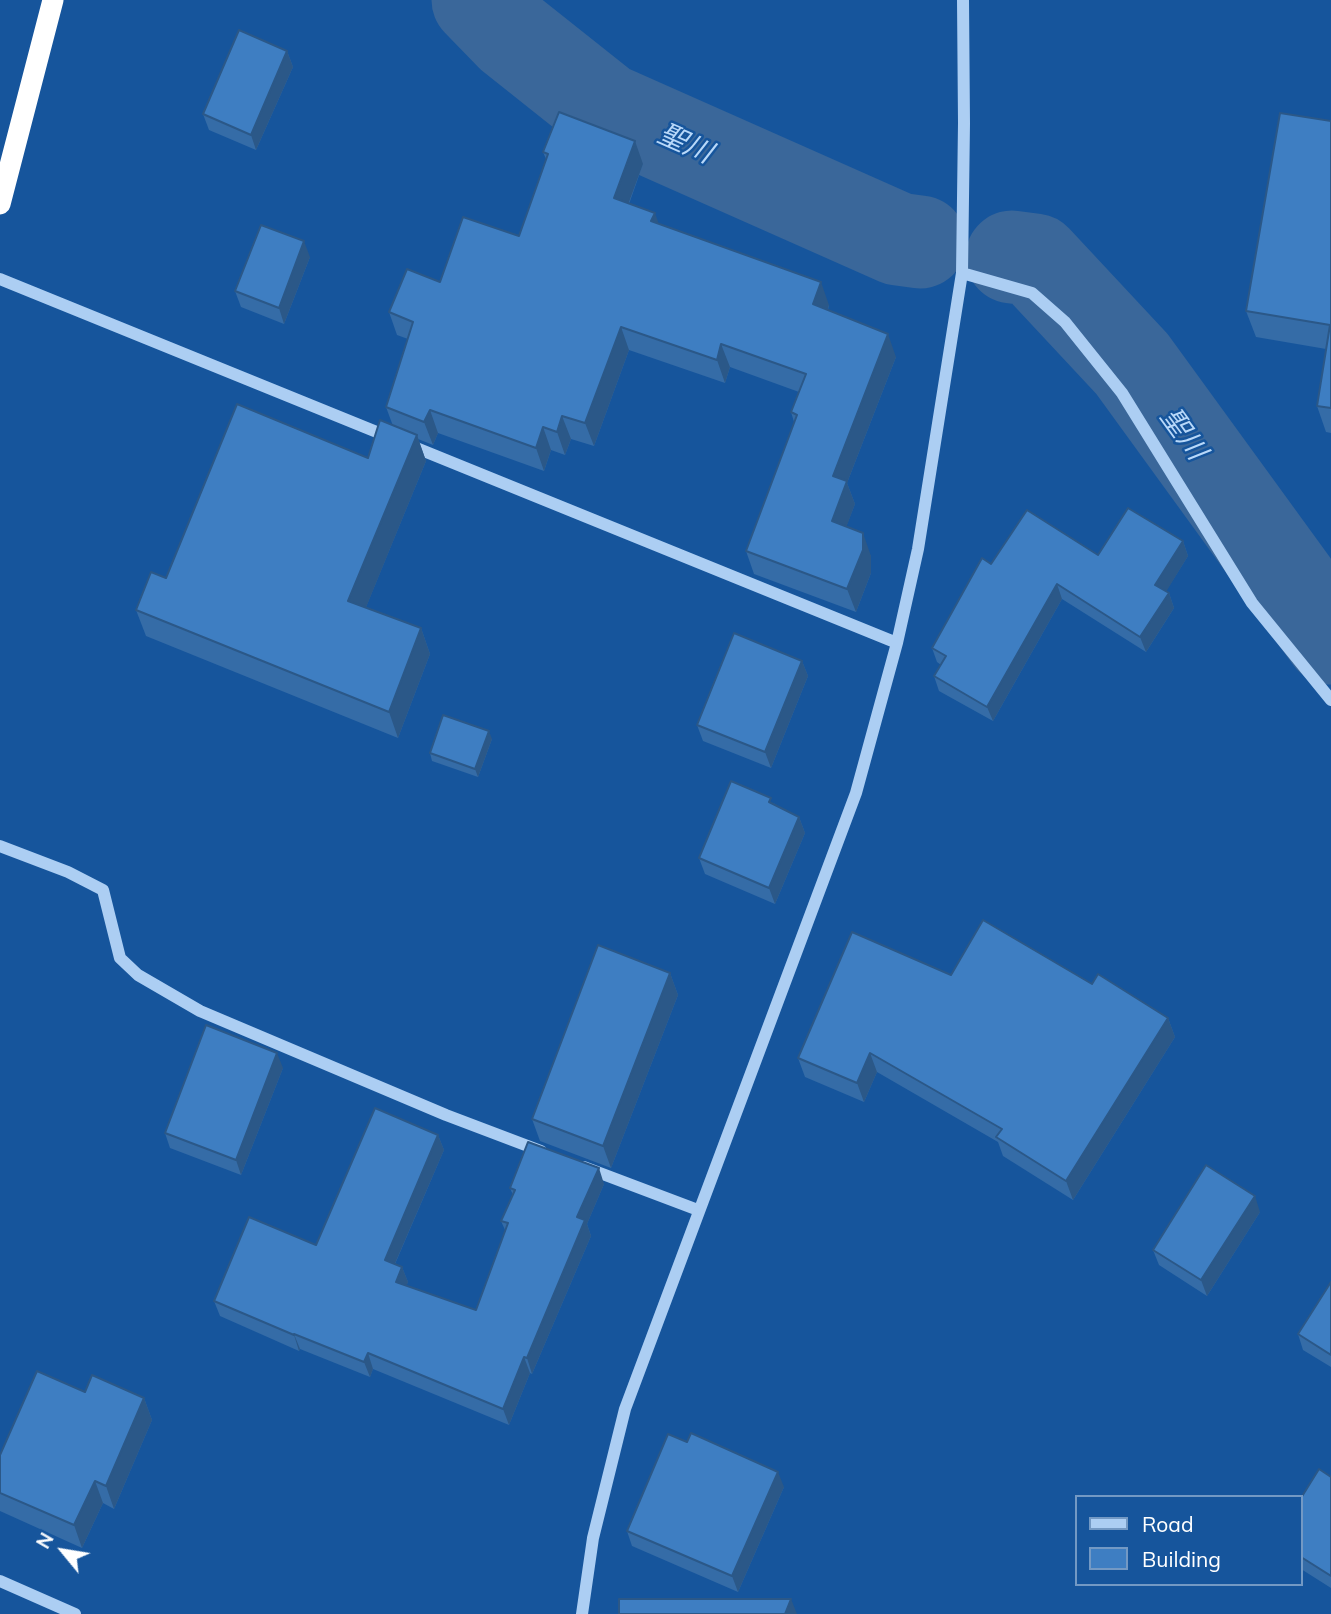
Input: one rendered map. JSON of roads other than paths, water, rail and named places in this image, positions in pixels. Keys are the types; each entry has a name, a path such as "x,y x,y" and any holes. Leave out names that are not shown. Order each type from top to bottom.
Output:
{"highway":[{"path":"0,204 53,0"}],"street":[{"path":"582,1614 593,1538 625,1409 856,793 897,643 918,549 962,273 963,0"},
{"path":"962,273 1032,293 1065,322 1122,393 1252,603 1331,700"},
{"path":"0,279 897,643"},
{"path":"0,846 68,872 103,890 120,958 138,975 200,1011 446,1115 698,1210"},
{"path":"0,1581 75,1614"}],"waterway":[{"name":"聖川","path":"478,0 512,35 605,109 898,239 920,242"},
{"name":"聖川","path":"1012,257 1035,260 1132,364 1331,638"}]}
